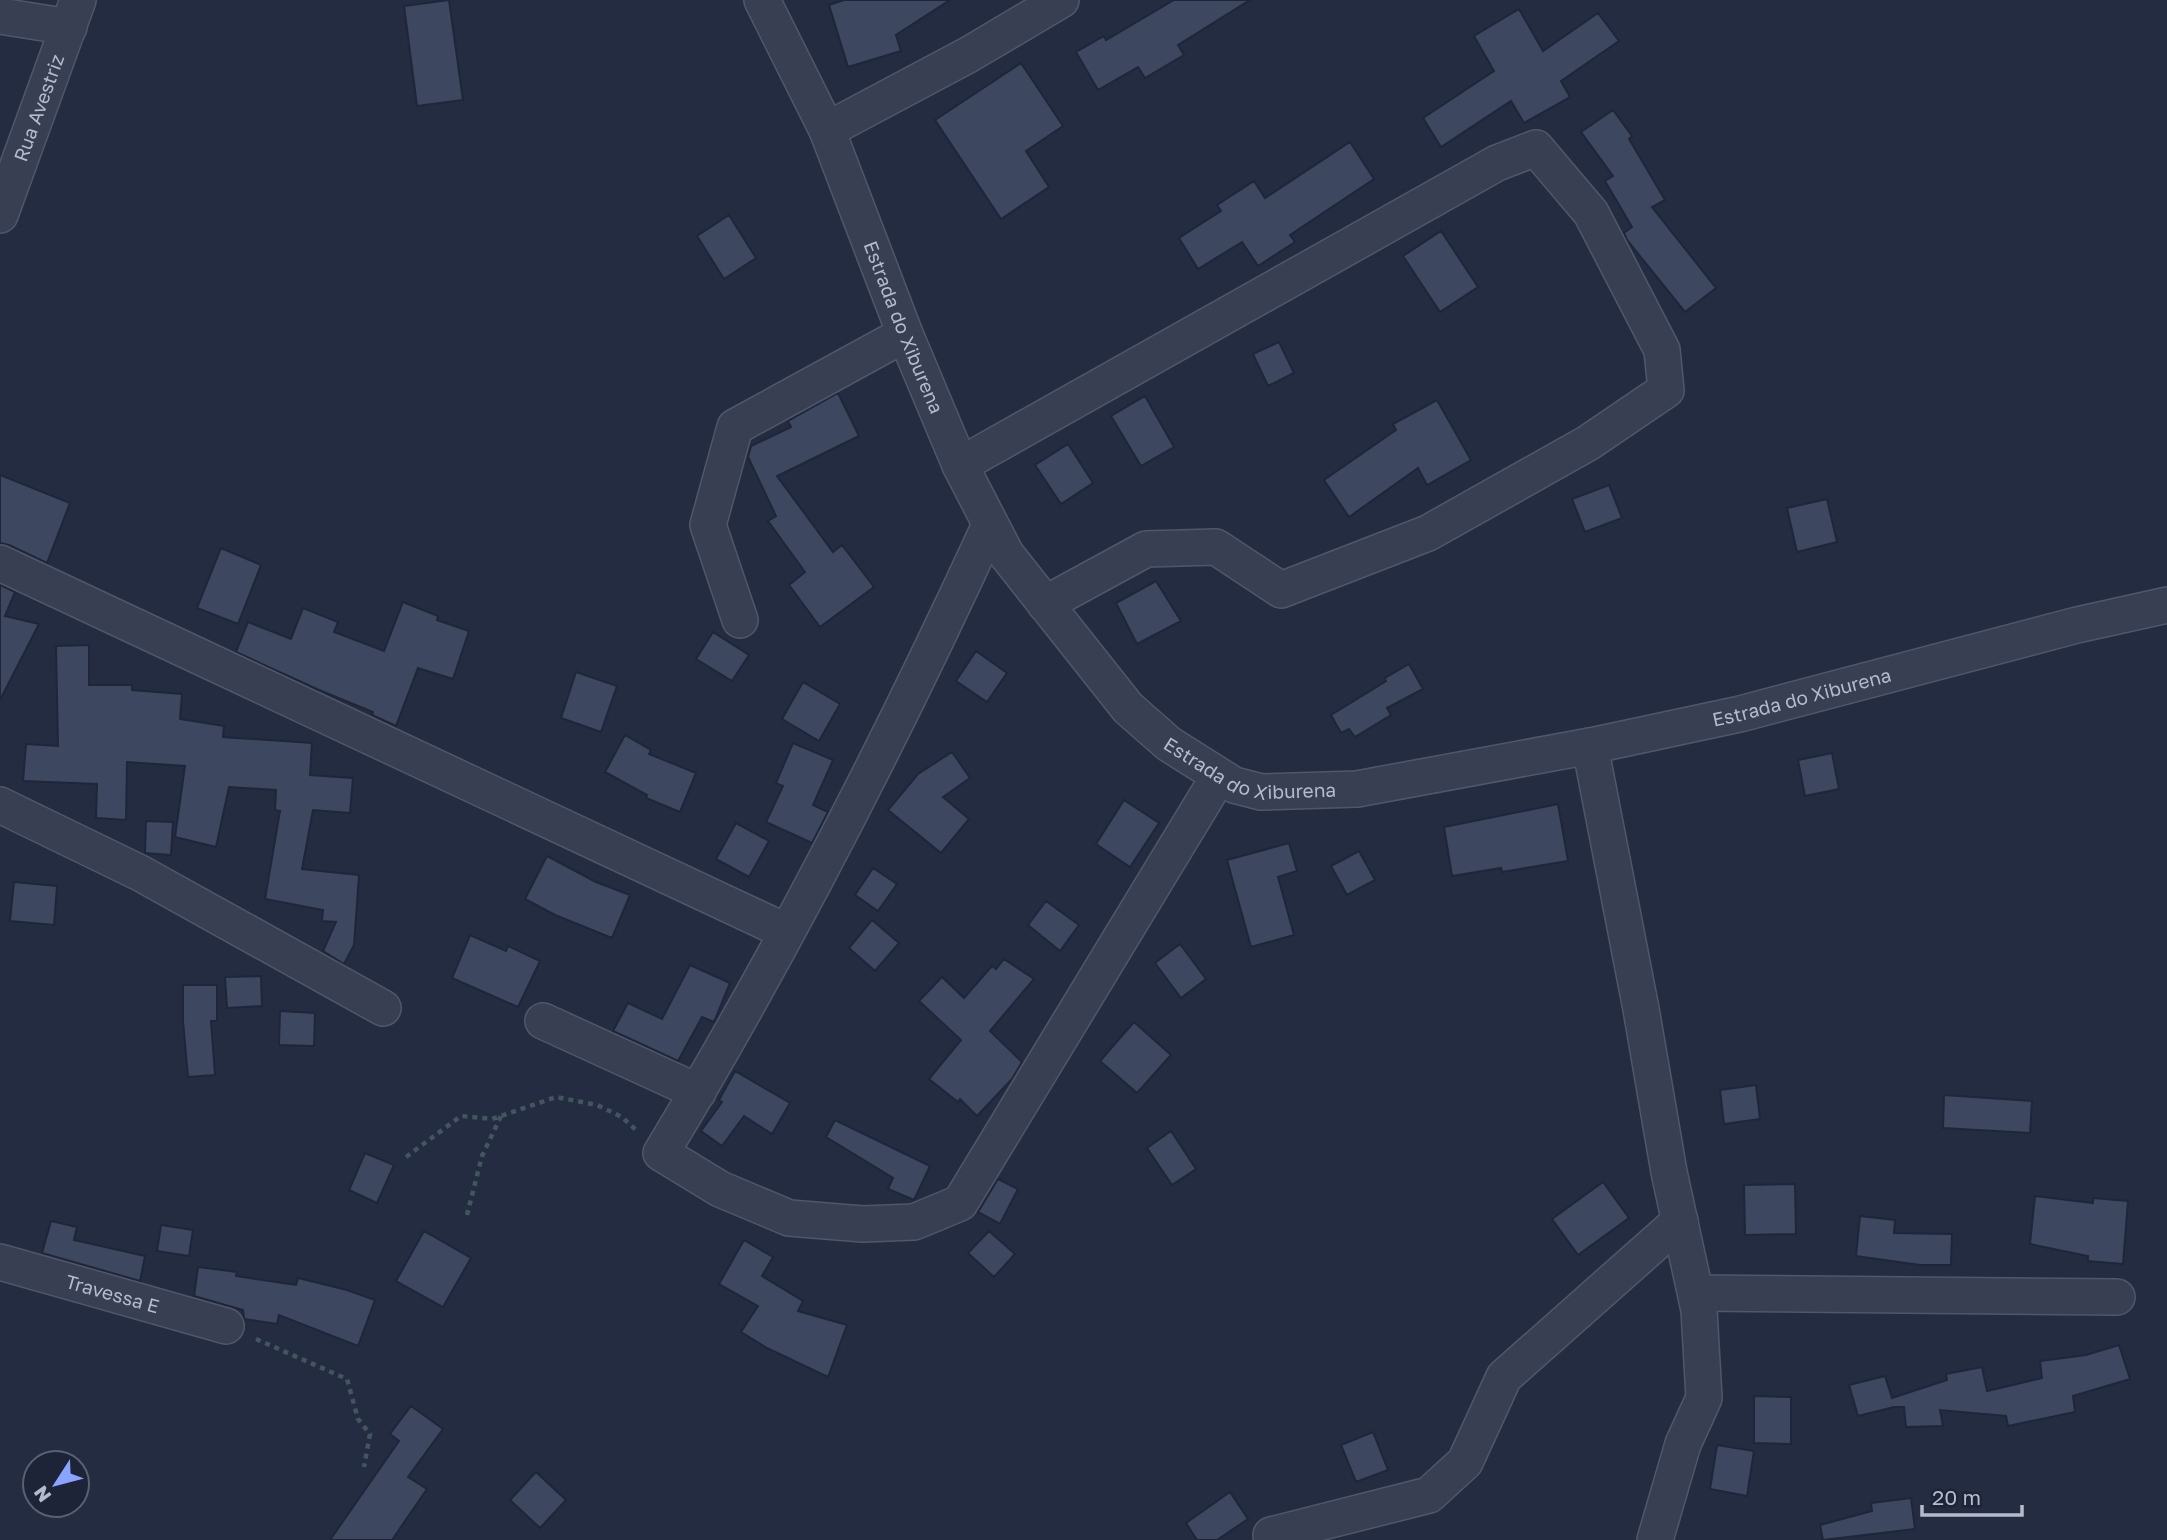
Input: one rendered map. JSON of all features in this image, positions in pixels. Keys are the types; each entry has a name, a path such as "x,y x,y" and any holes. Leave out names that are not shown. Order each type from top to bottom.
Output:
{"street":[{"name":"Estrada do Xiburena","path":"762,0 827,130 905,334 960,466 1006,554 1128,708 1169,744 1234,785 1261,792 1357,789 1590,746 1740,714 2077,625 2167,605"},
{"path":"827,130 968,55 1061,0"},
{"path":"0,16 74,14"},
{"name":"Rua Avestriz","path":"0,215 74,14"},
{"path":"960,466 1497,163 1536,148 1591,213 1662,350 1666,390 1588,443 1428,533 1281,590 1216,547 1146,549 1045,604"},
{"path":"740,620 708,525 734,427 905,334"},
{"path":"990,525 921,674 787,932 661,1153 720,1189 789,1218 863,1224 914,1222 960,1203 1219,776"},
{"path":"0,563 787,932"},
{"path":"1590,746 1699,1310 1704,1398 1683,1444 1655,1540"},
{"path":"0,805 140,873 383,1008"},
{"path":"543,1021 698,1092"},
{"path":"1271,1535 1429,1494 1465,1462 1504,1377 1680,1221"},
{"name":"Travessa E","path":"0,1262 226,1326"},
{"path":"1696,1293 2117,1297"}],"path":[{"path":"406,1157 461,1116 492,1119 556,1097 597,1105 622,1117 661,1153"},
{"path":"467,1215 482,1156 502,1115"},
{"path":"226,1326 347,1379 358,1419 370,1434 364,1467"}],"building":[{"path":"449,0 463,100 417,106 404,6"},
{"path":"844,0 950,0 896,35 901,51 848,67 829,5"},
{"path":"1174,0 1250,0 1178,45 1184,55 1145,78 1138,67 1098,90 1076,52 1104,36 1106,40"},
{"path":"1519,9 1543,51 1598,13 1619,41 1561,81 1570,97 1524,123 1511,101 1441,147 1423,118 1494,71 1474,36"},
{"path":"1021,63 1063,126 1026,151 1049,187 1001,219 935,120"},
{"path":"1613,110 1632,136 1629,139 1665,200 1652,207 1716,288 1685,312 1627,240 1624,233 1632,227 1605,181 1613,176 1581,132"},
{"path":"1350,142 1374,179 1290,235 1295,242 1258,266 1242,242 1198,269 1179,238 1221,211 1217,205 1254,181 1265,198"},
{"path":"729,215 756,258 724,279 697,236"},
{"path":"1441,231 1478,287 1440,312 1403,256"},
{"path":"1279,342 1294,373 1268,386 1253,354"},
{"path":"838,393 859,436 777,476 833,552 842,545 874,587 820,627 789,585 805,572 768,521 776,516 748,457 751,446 791,427 788,421"},
{"path":"1145,396 1174,447 1141,466 1111,416"},
{"path":"1437,400 1471,460 1427,485 1418,468 1349,517 1324,480 1396,430 1393,424"},
{"path":"1068,444 1093,483 1061,504 1035,465"},
{"path":"0,475 70,503 47,563 0,543"},
{"path":"1609,485 1622,518 1585,532 1572,499"},
{"path":"1827,499 1837,542 1797,552 1787,508"},
{"path":"221,548 261,565 238,624 197,608"},
{"path":"1156,581 1181,621 1137,644 1116,603"},
{"path":"0,585 15,592 5,616 39,624 0,700"},
{"path":"403,602 438,616 437,620 469,631 453,679 418,668 396,726 372,715 373,712 236,652 248,622 291,639 303,608 338,622 334,632 384,651"},
{"path":"713,632 749,655 732,681 696,659"},
{"path":"89,645 89,685 132,685 132,690 182,694 180,719 224,726 223,737 312,743 310,775 353,778 350,813 313,810 302,869 359,875 354,945 344,964 323,951 336,922 322,921 323,910 265,899 280,811 275,810 276,790 229,787 216,847 175,837 185,766 127,762 126,820 96,818 97,784 23,781 26,744 58,746 56,646"},
{"path":"976,651 1007,673 987,702 956,681"},
{"path":"1409,664 1423,689 1387,708 1391,715 1355,737 1349,729 1341,733 1331,715"},
{"path":"576,672 617,686 601,732 561,718"},
{"path":"803,682 840,704 819,741 782,719"},
{"path":"625,735 651,750 649,754 696,773 680,812 646,798 647,795 605,772"},
{"path":"793,743 833,760 813,805 828,812 812,843 766,822 783,786 776,783"},
{"path":"952,752 970,778 943,797 969,819 941,853 888,810 918,774"},
{"path":"1832,753 1839,789 1805,796 1798,760"},
{"path":"1124,800 1159,823 1130,867 1096,844"},
{"path":"1558,804 1568,861 1502,872 1501,868 1452,876 1444,827"},
{"path":"146,821 173,822 171,855 145,853"},
{"path":"736,823 769,841 749,877 716,859"},
{"path":"1289,843 1297,871 1278,877 1294,935 1251,947 1227,860"},
{"path":"1359,851 1375,880 1347,895 1331,866"},
{"path":"547,856 596,882 630,895 612,938 555,915 525,899"},
{"path":"873,868 897,884 878,911 855,895"},
{"path":"14,882 57,886 54,925 10,921"},
{"path":"1046,901 1079,925 1060,951 1028,925"},
{"path":"872,920 899,943 875,971 849,948"},
{"path":"470,935 506,951 508,946 540,961 518,1007 452,978"},
{"path":"1180,944 1206,979 1181,998 1155,963"},
{"path":"1004,959 1034,979 990,1031 1022,1062 1012,1079 977,1116 960,1099 958,1102 929,1079 961,1040 919,1001 942,977 964,998 992,966 996,969"},
{"path":"690,965 730,983 714,1022 702,1017 678,1061 613,1031 628,1003 662,1019"},
{"path":"261,976 262,1006 227,1008 225,977"},
{"path":"183,985 217,985 217,1021 211,1021 215,1075 188,1077"},
{"path":"280,1011 315,1013 314,1046 279,1045"},
{"path":"1134,1022 1171,1055 1137,1093 1100,1061"},
{"path":"735,1071 790,1103 772,1134 744,1116 722,1146 701,1131 722,1102 719,1100"},
{"path":"1756,1085 1760,1119 1724,1124 1720,1090"},
{"path":"1944,1095 2032,1101 2030,1133 1943,1128"},
{"path":"835,1120 930,1166 914,1200 888,1189 893,1178 826,1137"},
{"path":"1171,1131 1196,1169 1172,1185 1147,1148"},
{"path":"365,1153 394,1165 377,1203 349,1190"},
{"path":"998,1179 1018,1189 1000,1224 978,1212"},
{"path":"1603,1182 1629,1218 1578,1255 1552,1219"},
{"path":"1795,1184 1796,1234 1745,1235 1744,1185"},
{"path":"2035,1196 2093,1203 2093,1198 2128,1201 2123,1264 2088,1261 2088,1256 2030,1244"},
{"path":"1860,1216 1895,1220 1894,1233 1952,1234 1951,1265 1920,1265 1856,1256"},
{"path":"51,1221 77,1227 74,1240 145,1256 140,1281 42,1253"},
{"path":"161,1225 193,1230 189,1256 157,1251"},
{"path":"424,1231 471,1258 443,1307 396,1281"},
{"path":"989,1231 1015,1254 994,1277 968,1253"},
{"path":"744,1240 773,1257 762,1276 803,1301 798,1311 847,1325 828,1377 767,1348 741,1332 758,1306 719,1284"},
{"path":"198,1267 237,1272 236,1276 296,1285 298,1278 375,1300 358,1346 279,1315 277,1324 244,1319 243,1310 194,1296"},
{"path":"2119,1345 2130,1379 2073,1396 2075,1412 2008,1426 2006,1416 1940,1410 1943,1426 1906,1427 1904,1407 1858,1416 1849,1385 1885,1376 1892,1398 1947,1380 1946,1374 1982,1367 1987,1391 2042,1378 2040,1361 2086,1355"},
{"path":"1754,1396 1791,1397 1791,1444 1754,1443"},
{"path":"411,1406 443,1429 408,1477 427,1489 392,1540 330,1540 399,1441 390,1434"},
{"path":"1373,1432 1388,1470 1356,1482 1341,1445"},
{"path":"1717,1445 1754,1451 1747,1496 1710,1489"},
{"path":"536,1472 566,1500 540,1528 510,1500"},
{"path":"1230,1492 1248,1519 1217,1540 1197,1540 1186,1523"},
{"path":"1911,1498 1915,1529 1823,1540 1820,1525 1872,1511 1871,1503"}]}
